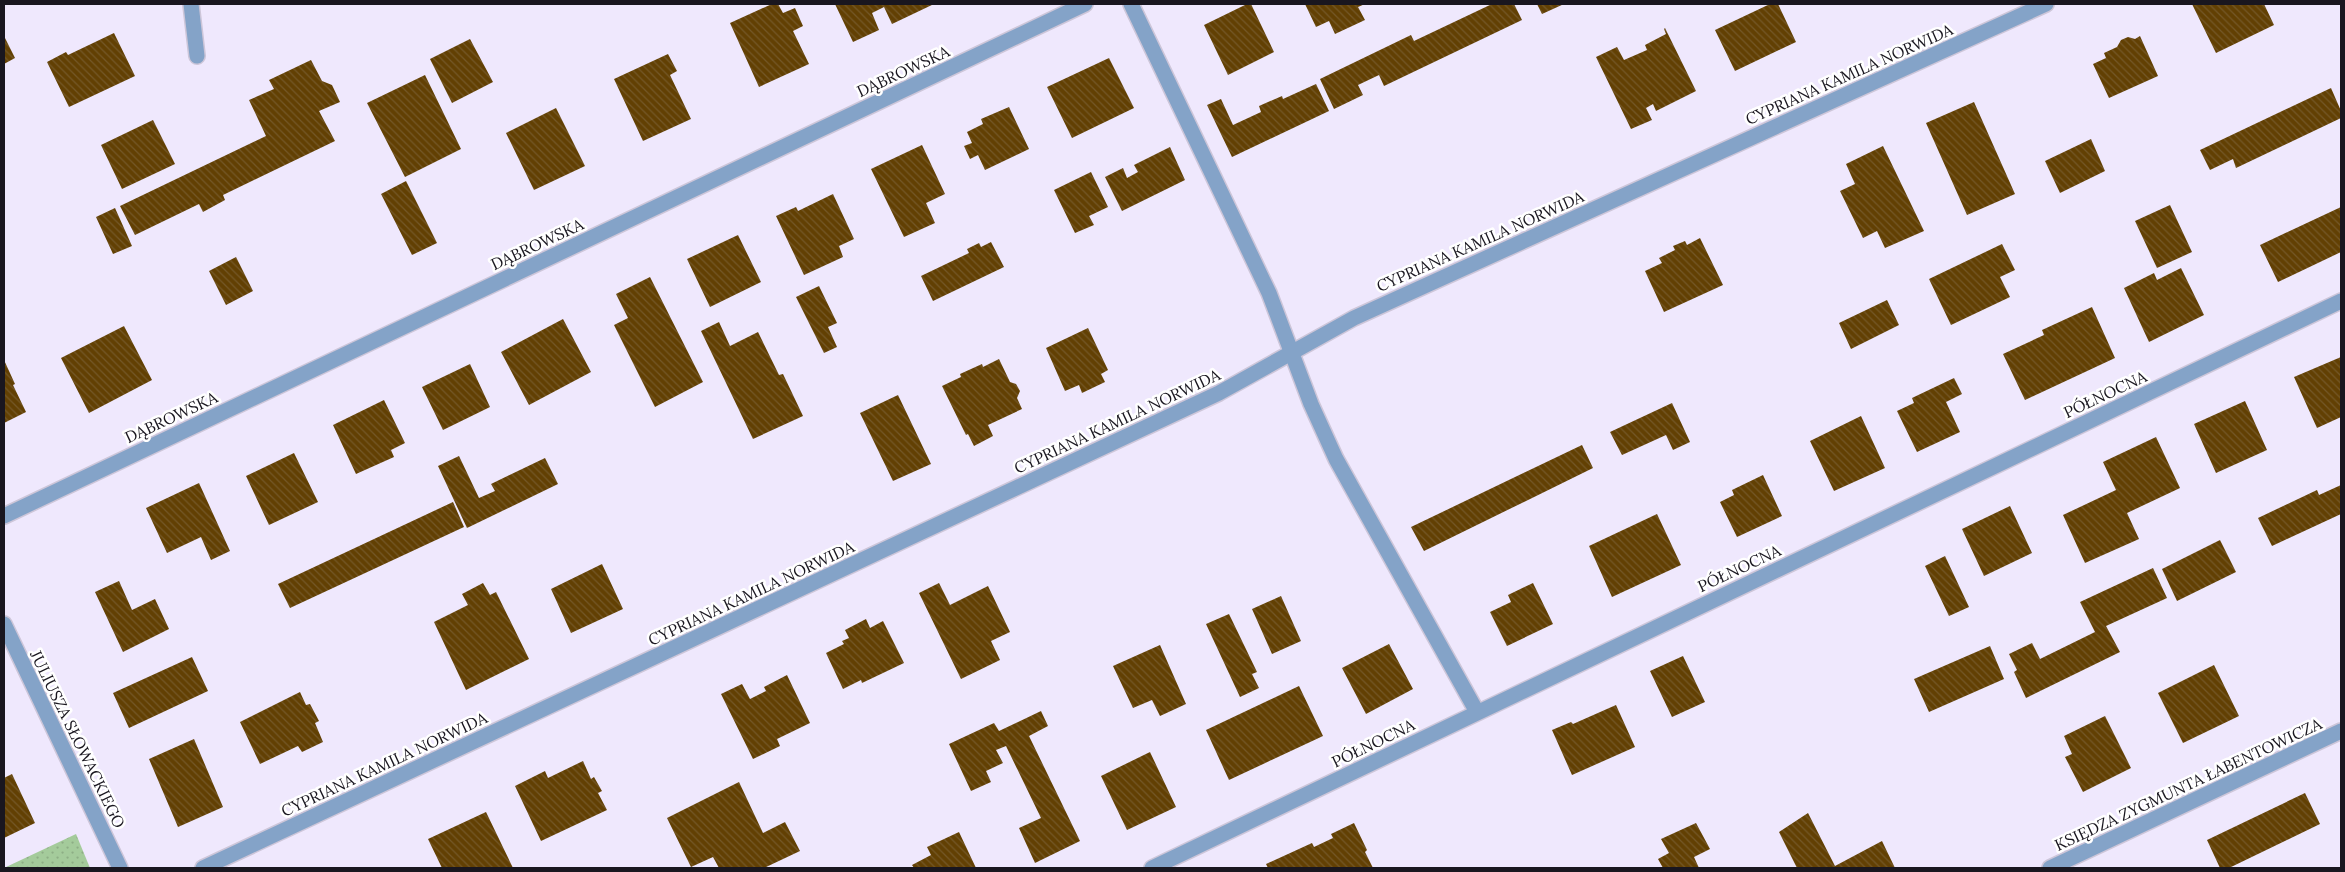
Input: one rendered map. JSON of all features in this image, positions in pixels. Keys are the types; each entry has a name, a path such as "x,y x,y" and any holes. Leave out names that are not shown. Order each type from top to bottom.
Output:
{"street":[{"path":"191,4 198,56"},
{"name":"DĄBROWSKA","path":"4,516 1085,4"},
{"path":"1131,4 1269,293 1291,354 1336,459 1477,712"},
{"name":"CYPRIANA KAMILA NORWIDA","path":"203,868 1219,393 1354,318 2046,4"},
{"name":"PÓŁNOCNA","path":"1152,868 2341,301"},
{"name":"JULIUSZA SŁOWACKIEGO","path":"4,624 120,868"},
{"name":"KSIĘDZA ZYGMUNTA ŁABENTOWICZA","path":"2050,868 2341,731"}],"green space":[{"path":"76,834 90,868 4,868"}],"building":[{"path":"772,4 778,4 783,13 795,8 803,26 793,31 809,64 759,87 730,23"},
{"path":"835,4 934,4 892,24 884,7 872,13 879,30 853,42"},
{"path":"1247,4 1251,4 1274,52 1228,75 1204,25"},
{"path":"1305,4 1365,4 1358,7 1365,20 1335,34 1329,21 1316,27"},
{"path":"1492,4 1514,4 1522,20 1384,86 1379,75 1358,85 1363,95 1334,109 1320,79 1411,35 1414,41"},
{"path":"1537,4 1564,4 1542,14"},
{"path":"1770,4 1778,4 1796,42 1735,71 1715,30"},
{"path":"2192,4 2264,4 2274,25 2216,53"},
{"path":"1665,28 1696,91 1656,111 1653,104 1646,108 1652,120 1631,129 1596,57 1617,47 1624,60 1647,50 1645,45 1666,34"},
{"path":"114,33 135,76 69,107 47,62 66,52 68,55"},
{"path":"4,36 15,58 4,64"},
{"path":"2140,36 2158,76 2109,98 2093,64 2106,58 2104,53 2117,47 2121,40 2128,37 2135,39"},
{"path":"470,39 493,82 452,103 430,59"},
{"path":"668,54 677,71 670,75 691,119 643,141 614,79"},
{"path":"1109,58 1134,108 1072,138 1047,87"},
{"path":"311,60 322,81 332,85 340,102 319,111 335,141 223,195 225,200 203,212 199,204 135,235 120,206 266,136 249,100 274,89 269,80"},
{"path":"425,75 461,149 405,177 367,103"},
{"path":"1316,84 1329,111 1232,157 1207,105 1221,99 1233,125 1261,112 1259,106 1282,96 1283,99"},
{"path":"2331,88 2341,111 2341,118 2236,168 2233,159 2210,170 2200,150"},
{"path":"1974,102 2015,194 1967,215 1926,123"},
{"path":"1009,107 1029,149 985,170 978,155 970,159 964,146 972,143 967,132 983,124 981,119"},
{"path":"556,108 585,166 534,190 506,133"},
{"path":"153,120 175,164 122,189 101,145"},
{"path":"2091,139 2105,171 2060,193 2045,161"},
{"path":"922,145 945,194 926,203 935,223 904,237 871,169"},
{"path":"1883,146 1924,231 1885,248 1877,231 1863,238 1840,191 1855,184 1846,164"},
{"path":"1170,147 1185,180 1122,211 1105,177 1123,168 1127,178 1138,172 1134,165"},
{"path":"1091,172 1108,207 1089,216 1094,225 1075,233 1054,190"},
{"path":"406,181 437,243 412,255 381,194"},
{"path":"833,194 854,239 839,246 843,257 804,275 776,216 796,207 798,211"},
{"path":"2170,205 2192,252 2157,268 2135,221"},
{"path":"2341,207 2341,252 2278,282 2260,245"},
{"path":"115,208 132,246 113,254 96,217"},
{"path":"738,235 761,282 710,307 687,259"},
{"path":"1700,238 1723,285 1664,312 1645,271 1662,263 1659,258 1675,250 1673,246 1685,241 1687,245"},
{"path":"991,242 1004,267 933,301 921,276 969,253 967,249 979,243 981,247"},
{"path":"2002,244 2015,270 2000,277 2010,297 1951,325 1929,279"},
{"path":"236,257 253,291 226,305 209,271"},
{"path":"2181,268 2204,315 2149,342 2124,288 2154,273 2157,280"},
{"path":"650,277 703,382 655,407 614,325 628,318 616,294"},
{"path":"819,286 837,323 828,327 837,347 824,353 796,297"},
{"path":"1887,300 1899,325 1851,349 1839,323"},
{"path":"2092,307 2115,358 2025,400 2003,354 2044,335 2042,330"},
{"path":"563,319 591,372 529,405 501,352"},
{"path":"719,322 730,346 758,332 779,375 783,374 803,416 753,439 701,331"},
{"path":"124,326 152,380 89,413 61,358"},
{"path":"1088,328 1108,370 1101,374 1105,382 1082,393 1079,385 1065,391 1046,348"},
{"path":"2341,357 2341,417 2317,428 2294,377"},
{"path":"999,359 1010,382 1016,384 1020,391 1017,398 1022,409 988,425 993,436 974,446 968,434 966,435 942,386 961,377 960,374 982,364 983,367"},
{"path":"4,360 26,412 4,423"},
{"path":"470,364 490,407 443,430 422,387"},
{"path":"1954,378 1962,394 1946,402 1960,432 1917,452 1897,411 1914,403 1912,398"},
{"path":"898,395 931,464 893,481 860,413"},
{"path":"384,400 405,443 391,450 394,457 356,474 333,425"},
{"path":"2245,401 2267,450 2216,473 2194,424"},
{"path":"1672,403 1690,442 1673,450 1666,435 1622,455 1610,432"},
{"path":"1861,416 1885,468 1834,491 1810,441"},
{"path":"2156,437 2180,488 2127,513 2139,539 2085,563 2063,515 2116,490 2103,462"},
{"path":"1582,445 1593,468 1424,551 1411,527"},
{"path":"294,453 318,502 269,525 246,476"},
{"path":"459,456 479,498 495,491 491,484 545,458 558,484 467,528 438,466"},
{"path":"1763,475 1782,516 1737,537 1720,502 1734,495 1732,490"},
{"path":"199,483 230,551 211,560 201,537 167,553 146,508"},
{"path":"2341,485 2341,514 2272,546 2258,518 2317,490 2319,495"},
{"path":"453,502 464,527 290,608 278,584"},
{"path":"2010,506 2032,553 1984,576 1962,529"},
{"path":"1657,514 1681,565 1612,597 1589,546"},
{"path":"2220,540 2236,572 2177,601 2162,569"},
{"path":"1945,556 1969,607 1949,616 1925,566"},
{"path":"602,564 623,609 571,633 551,589"},
{"path":"2153,568 2167,598 2106,626 2120,652 2026,698 2014,672 2017,670 2009,654 2032,643 2040,659 2095,632 2080,602"},
{"path":"119,581 132,610 155,599 169,629 123,652 95,592"},
{"path":"483,583 490,595 496,592 529,659 466,690 434,622 468,605 462,594"},
{"path":"939,583 950,605 988,586 1010,632 991,641 1000,660 961,679 919,593"},
{"path":"1533,583 1553,624 1507,646 1490,612 1511,602 1508,595"},
{"path":"1281,596 1301,641 1272,654 1252,609"},
{"path":"1229,614 1257,672 1252,674 1259,688 1240,697 1206,624"},
{"path":"866,619 870,628 883,621 904,663 862,683 861,680 843,689 826,653 844,644 842,641 849,638 845,630"},
{"path":"1389,644 1413,689 1366,714 1342,668"},
{"path":"1160,645 1186,704 1160,716 1152,700 1133,708 1113,666"},
{"path":"1990,646 2004,679 1929,712 1914,679"},
{"path":"1683,656 1705,702 1672,717 1650,671"},
{"path":"192,657 208,691 129,728 113,693"},
{"path":"2214,665 2239,716 2183,743 2158,693"},
{"path":"787,675 810,723 777,739 780,746 753,759 721,694 742,684 750,699 766,691 764,687"},
{"path":"1299,686 1323,736 1229,780 1206,730"},
{"path":"300,692 306,705 310,704 319,721 315,723 323,742 302,752 298,746 260,764 240,722"},
{"path":"1616,705 1635,747 1572,775 1552,730 1571,722 1573,724"},
{"path":"1041,711 1048,726 1029,736 1080,841 1035,863 1019,828 1041,818 1006,746 996,750 1003,763 986,771 991,782 971,791 949,744 994,723 999,731"},
{"path":"2105,716 2131,768 2083,792 2065,757 2072,754 2064,736"},
{"path":"194,739 223,807 178,827 149,759"},
{"path":"1150,752 1176,807 1127,830 1101,776"},
{"path":"583,761 591,779 594,777 602,791 598,793 607,810 541,841 515,786 545,771 548,778"},
{"path":"12,774 35,823 4,838 4,778"},
{"path":"739,782 763,833 785,822 800,851 764,868 719,868 713,857 691,867 667,818"},
{"path":"2305,793 2320,824 2229,868 2220,868 2207,840"},
{"path":"486,812 513,868 442,868 428,839"},
{"path":"1808,813 1835,866 1882,841 1895,868 1797,868 1779,832"},
{"path":"1354,823 1373,868 1268,868 1266,864 1312,843 1314,847 1333,838 1331,834"},
{"path":"1696,823 1710,849 1694,857 1699,868 1663,868 1658,859 1669,853 1661,839"},
{"path":"959,832 976,868 914,868 912,865 931,855 927,847"}]}
